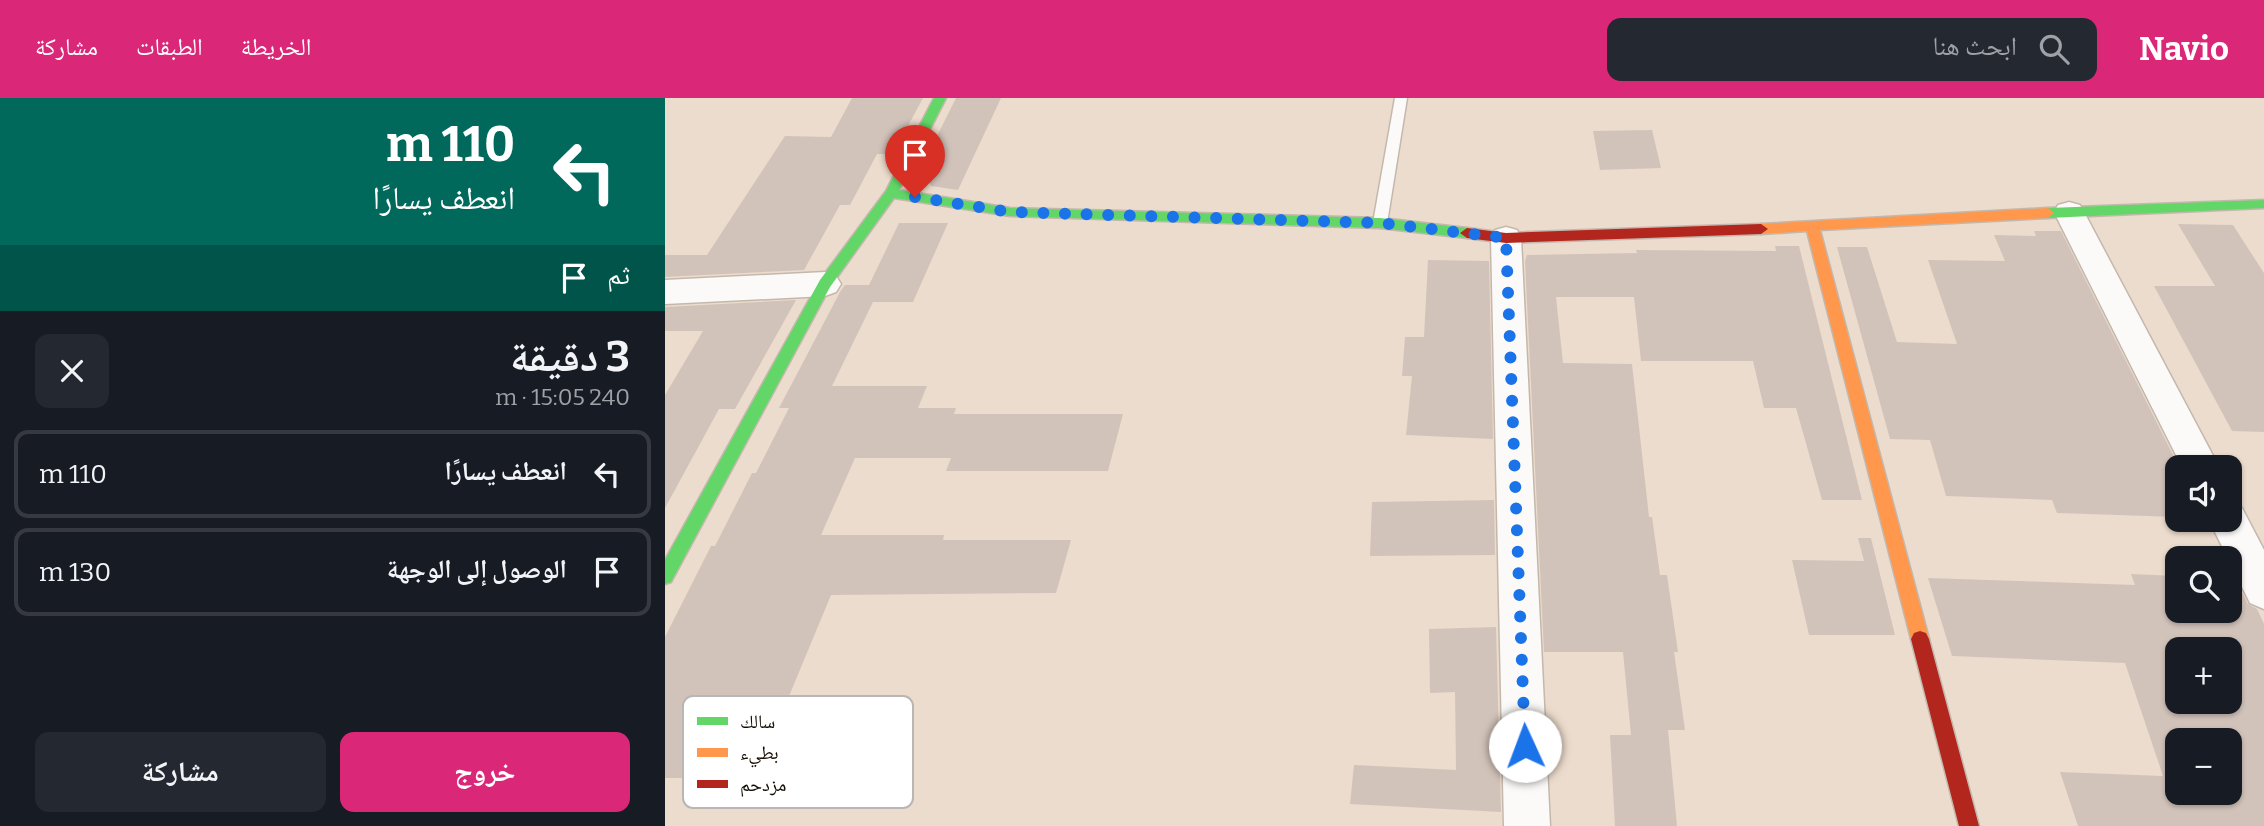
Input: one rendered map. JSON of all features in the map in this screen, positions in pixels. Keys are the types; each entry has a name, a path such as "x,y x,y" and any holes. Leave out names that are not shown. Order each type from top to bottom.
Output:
{"street":[{"path":"665,576 825,284 891,193 940,98"},
{"path":"891,193 1010,212 1381,223 1506,238 1813,227 2264,204"},
{"path":"2069,212 2195,455"},
{"path":"1813,227 1969,826"},
{"path":"1506,238 1527,826"},
{"path":"665,292 825,284"},
{"path":"2234,532 2264,590"}],"lane":[{"path":"1381,223 1401,98"}],"building":[{"path":"852,98 923,98 893,154 877,154 850,205 840,205 804,270 665,277 665,255 707,255 785,136 831,137"},
{"path":"956,98 1001,98 958,190 931,186 922,166"},
{"path":"1652,130 1661,168 1600,170 1593,131"},
{"path":"899,223 948,223 913,302 873,302 832,386 927,386 918,408 956,408 954,414 1123,414 1108,471 946,471 951,458 855,458 821,535 944,535 943,540 1071,540 1056,593 831,595 789,696 683,696 683,778 665,778 665,637 711,546 715,546 789,408 779,408 840,292 845,285 869,285"},
{"path":"2178,224 2233,225 2264,273 2264,432 2232,431 2154,286 2215,286"},
{"path":"2034,231 2061,231 2173,455 2165,455 2165,517 2057,513 2052,500 1946,496 1930,440 1890,439 1837,247 1867,247 1897,342 1957,344 1928,260 2005,261 1994,235 2036,236"},
{"path":"1775,246 1799,246 1862,500 1822,500 1796,408 1764,408 1753,361 1641,361 1634,297 1556,297 1563,363 1632,364 1649,517 1652,517 1660,575 1667,575 1678,652 1674,652 1685,730 1668,730 1677,826 1615,826 1610,735 1631,735 1623,652 1544,652 1525,261 1527,255 1637,253 1636,250 1776,251"},
{"path":"1428,260 1489,261 1493,439 1406,435 1412,376 1402,376 1405,337 1424,337"},
{"path":"796,300 735,409 719,409 665,508 665,395 703,331 665,331 665,307"},
{"path":"1494,500 1495,555 1370,556 1372,502"},
{"path":"1858,538 1871,538 1895,635 1809,635 1792,560 1864,561"},
{"path":"2131,574 2165,575 2165,623 2242,623 2242,593 2248,604 2257,609 2264,624 2264,826 2078,826 2060,772 2163,776 2125,663 1952,656 1928,578 2135,585"},
{"path":"1496,627 1501,812 1350,804 1354,765 1456,770 1455,692 1430,693 1429,629"}],"traffic: fast":[{"path":"665,576 825,284 891,193 940,98"},
{"path":"891,193 1010,212 1380,223 1467,233"},
{"path":"2048,213 2264,204"}],"traffic: slow":[{"path":"1761,229 2048,213"},
{"path":"1813,227 1920,639"}],"traffic: jam":[{"path":"1467,233 1506,238 1761,229"},
{"path":"1920,639 1969,826"}],"route":[{"path":"915,197 1010,212 1381,223 1506,238 1525,746"}]}
